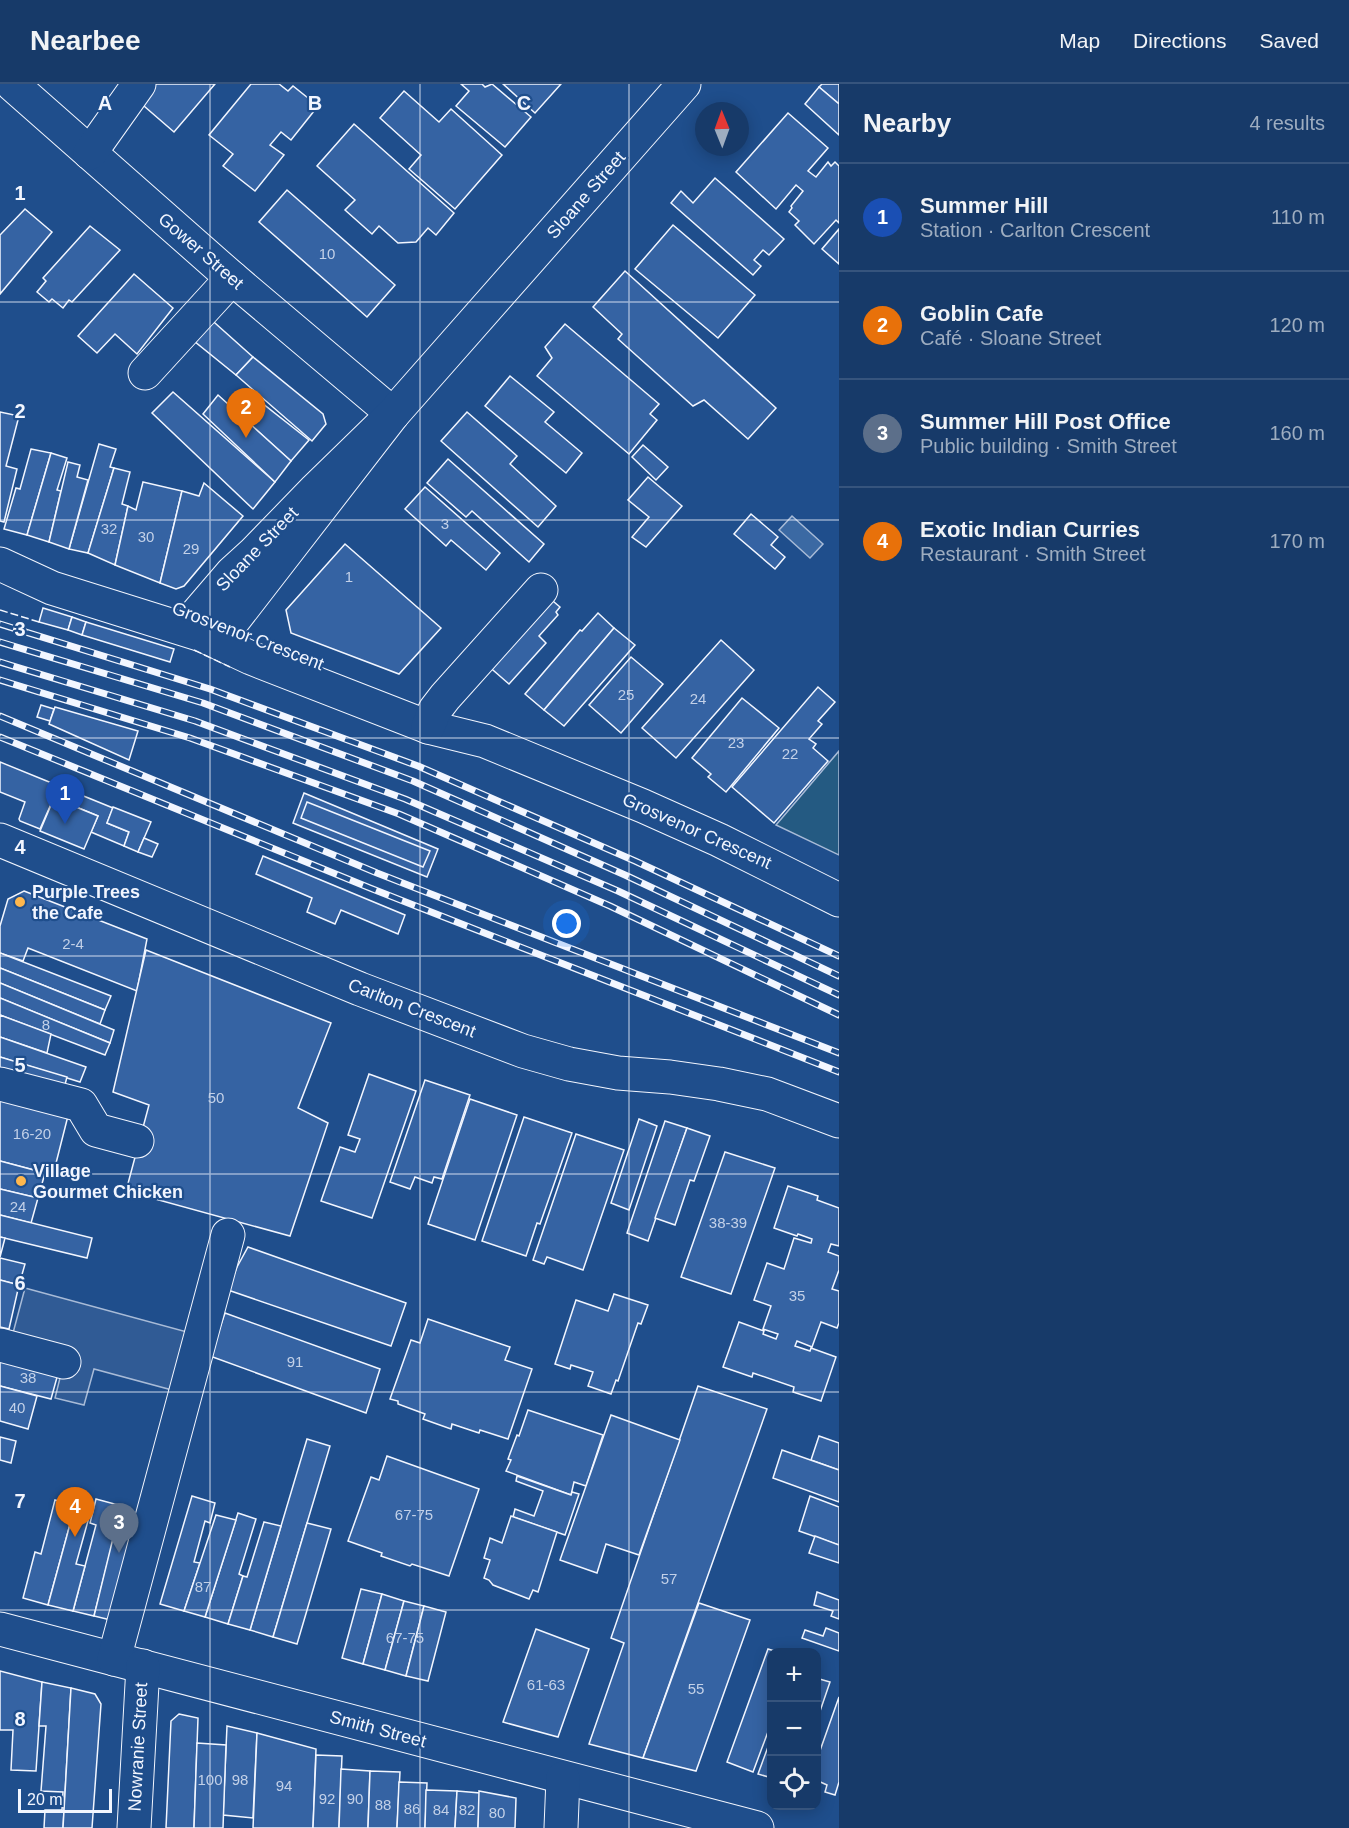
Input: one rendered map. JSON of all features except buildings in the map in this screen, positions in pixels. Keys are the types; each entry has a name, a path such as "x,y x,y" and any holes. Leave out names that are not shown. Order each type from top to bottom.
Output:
{"street":[{"name":"Gower Street","path":"12,84 232,278 393,414"},
{"path":"90,153 140,84"},
{"name":"Sloane Street","path":"209,626 232,573 393,414 684,84"},
{"path":"145,373 232,278"},
{"name":"Grosvenor Crescent","path":"0,558 58,567 116,585 209,626 251,658 432,719 643,806 755,856 839,900"},
{"name":"Grosvenor Crescent","path":"0,564 52,588 209,626"},
{"path":"432,719 541,590"},
{"name":"Carlton Crescent","path":"0,840 360,989 523,1051 569,1064 618,1073 670,1077 767,1094 839,1121"},
{"path":"0,1084 81,1105 96,1130 137,1141"},
{"name":"Nowranie Street","path":"134,1828 128,1662 228,1235"},
{"path":"0,1345 64,1362"},
{"name":"Smith Street","path":"0,1629 756,1828"},
{"path":"561,1828 563,1778"}],"shaded area":[{"path":"792,516 823,544 810,558 779,530"},
{"path":"839,751 839,855 776,825"},
{"path":"25,1288 187,1332 172,1390 94,1369 84,1405 55,1398 64,1362 9,1348"}],"railway":[{"path":"0,624 210,689 418,766 635,861 839,956"},
{"path":"0,642 203,703 413,781 625,875 839,976"},
{"path":"0,662 195,721 405,799 618,891 839,995"},
{"path":"0,680 190,738 399,814 610,906 839,1015"},
{"path":"0,716 377,873 839,1053"},
{"path":"0,737 370,888 839,1072"}],"fence":[{"path":"0,610 39,622"},
{"path":"194,650 230,667"}],"place":[{"name":"Goblin Cafe","path":"246,438"},
{"name":"Summer Hill","path":"65,824"},
{"name":"Purple Trees the Cafe","path":"20,902"},
{"name":"Village Gourmet Chicken","path":"21,1181"},
{"name":"Exotic Indian Curries","path":"75,1537"},
{"name":"Summer Hill Post Office","path":"119,1553"}]}
